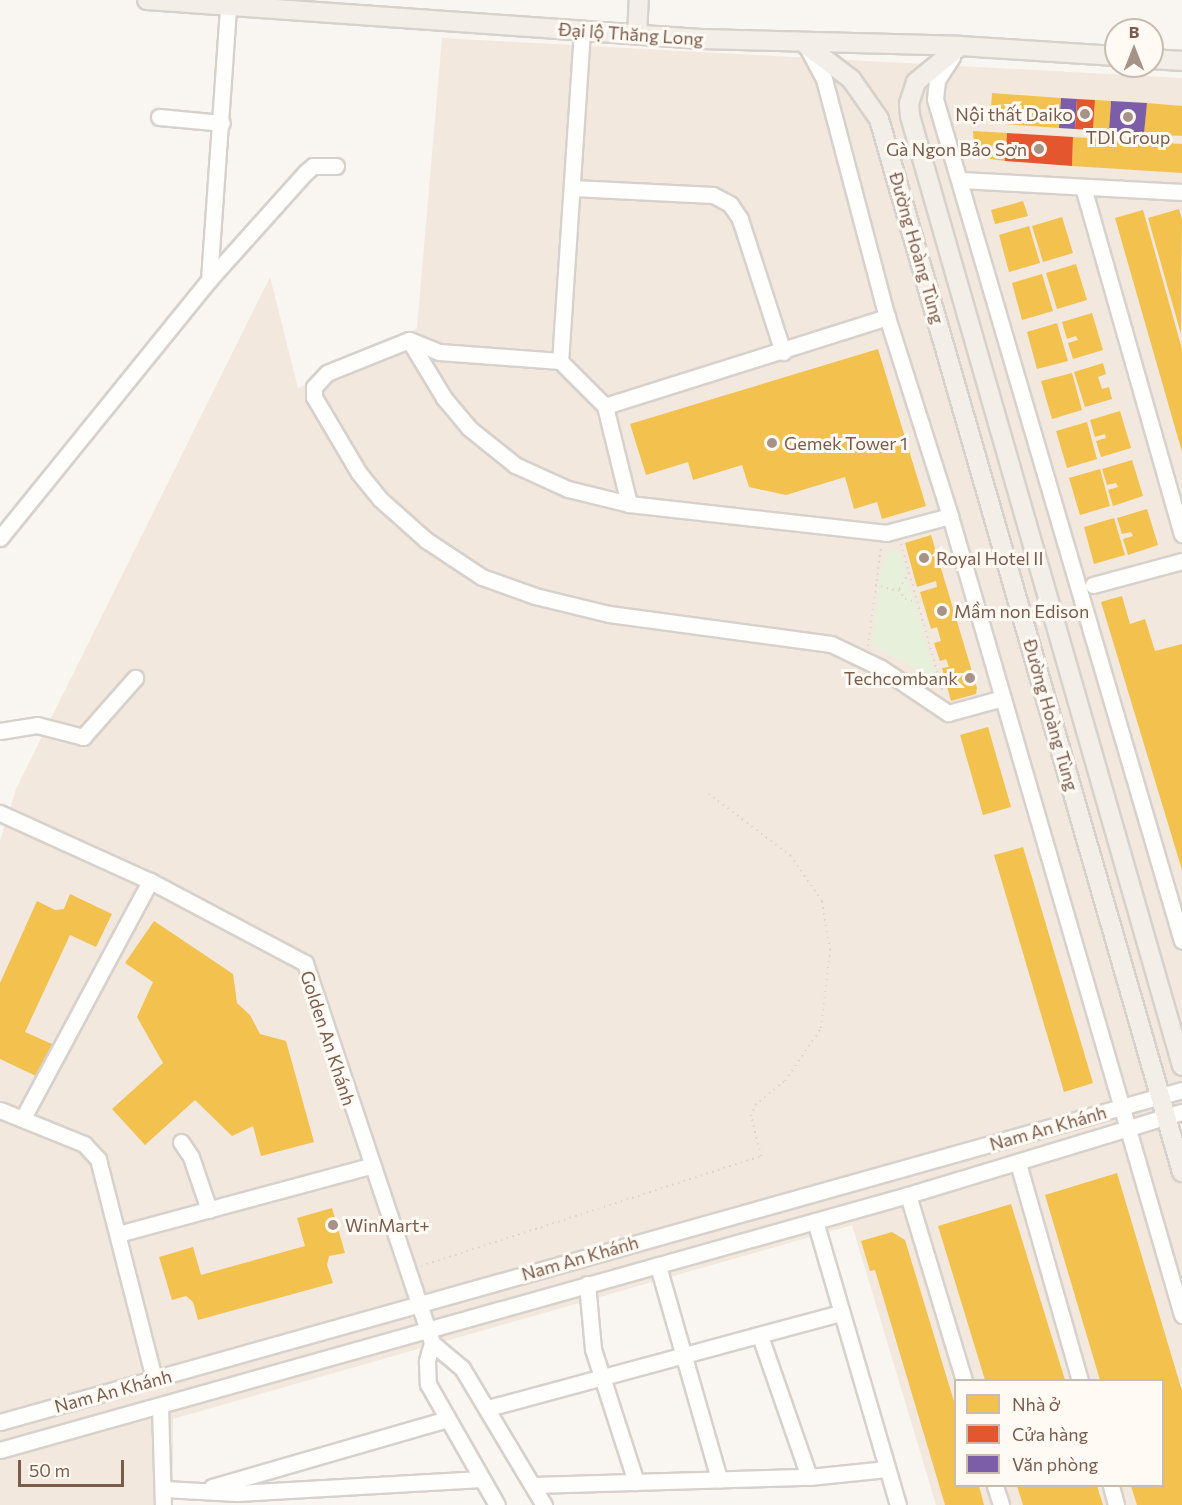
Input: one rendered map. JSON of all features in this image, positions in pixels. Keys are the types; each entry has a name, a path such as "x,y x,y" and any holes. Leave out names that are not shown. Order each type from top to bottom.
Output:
{"main road":[{"name":"Đại lộ Thăng Long","path":"147,0 582,32 805,44 960,46 1104,55"},
{"path":"637,34 639,0"},
{"name":"Đường Hoàng Tùng","path":"805,44 851,80 879,119 1161,1097 1174,1115 1182,1172"},
{"name":"Đường Hoàng Tùng","path":"960,46 915,82 910,116 1182,1066"},
{"path":"1164,59 1182,60"}],"street":[{"path":"209,280 222,123 228,6"},
{"path":"561,361 582,32"},
{"path":"805,44 824,79 887,317 950,516 1182,1315"},
{"path":"960,46 937,80 935,99 961,180 1182,941"},
{"path":"159,117 222,123"},
{"path":"1,536 209,280 306,172 313,166 336,166"},
{"path":"961,180 1182,192"},
{"path":"1083,187 1182,534"},
{"path":"573,188 713,195 730,204 740,219 783,352"},
{"path":"605,406 783,352 887,317"},
{"path":"409,340 457,416 495,451 539,478 629,504 890,531 950,516"},
{"path":"629,504 605,406 561,361 439,352 409,340 327,373 314,387 314,397 359,473 380,499 426,540 482,577 544,599 609,614 801,638 831,644 866,659 949,712 1003,698"},
{"path":"1093,585 1182,561"},
{"path":"0,731 37,725 83,737 135,678"},
{"name":"Golden An Khánh","path":"0,813 150,881 305,963 370,1166 430,1337"},
{"path":"23,1118 150,881"},
{"name":"Nam An Khánh","path":"0,1422 1182,1090"},
{"path":"0,1110 84,1144 98,1159 154,1379"},
{"name":"Nam An Khánh","path":"0,1450 160,1406 430,1337 587,1284 908,1195 1174,1115"},
{"path":"181,1142 191,1157 209,1210"},
{"path":"949,1155 956,1181"},
{"path":"1018,1163 1080,1379"},
{"path":"118,1234 370,1166"},
{"path":"908,1195 964,1379"},
{"path":"815,1221 839,1313 898,1505"},
{"path":"658,1266 682,1358 719,1479"},
{"path":"587,1284 593,1350 636,1482"},
{"path":"488,1408 682,1358 839,1313"},
{"path":"760,1336 809,1477"},
{"path":"430,1337 462,1368 544,1505"},
{"path":"430,1337 427,1362 428,1384 497,1505"},
{"path":"160,1406 163,1505"},
{"path":"164,1489 206,1488 447,1419"},
{"path":"533,1485 809,1477 887,1469"},
{"path":"206,1488 238,1499 482,1479"},
{"path":"996,1487 1001,1505"},
{"path":"1112,1487 1116,1505"}],"path":[{"path":"866,659 876,585 890,531"},
{"path":"890,531 909,572 949,712"},
{"path":"909,572 900,582 900,591 905,599 918,602"},
{"path":"876,585 900,591"},
{"path":"407,1271 761,1156 752,1116 755,1105 785,1081 821,1028 830,950 822,902 792,856 709,794"}],"shaded area":[{"path":"442,38 1104,74 1104,78 1182,78 1182,1505 936,1505 852,1225 173,1419 173,1505 0,1505 0,841 16,789 270,277 298,388 417,328"}],"green space":[{"path":"889,549 900,553 939,687 903,661 872,645 882,565"}],"building: Nhà ở":[{"path":"992,93 1061,98 1059,128 990,123"},
{"path":"1095,100 1111,101 1109,131 1093,130"},
{"path":"1147,103 1182,106 1182,136 1144,134"},
{"path":"973,131 1007,133 1005,161 975,157"},
{"path":"1073,137 1182,144 1182,173 1072,166"},
{"path":"1023,201 1028,216 995,224 991,210"},
{"path":"1179,209 1182,220 1181,334 1148,218"},
{"path":"1143,210 1182,349 1182,452 1115,218"},
{"path":"1062,217 1073,253 1043,262 1032,226"},
{"path":"1029,226 1040,263 1009,272 999,235"},
{"path":"1076,264 1087,300 1057,309 1046,273"},
{"path":"1042,274 1053,311 1022,320 1012,283"},
{"path":"1092,313 1103,350 1073,359 1068,343 1078,340 1076,336 1067,339 1062,322"},
{"path":"1057,323 1068,361 1037,369 1027,332"},
{"name":"Gemek Tower 1","path":"878,349 926,506 882,519 877,502 854,509 845,477 786,495 749,487 742,465 693,480 688,462 646,475 630,424"},
{"path":"1103,363 1106,374 1098,377 1102,389 1109,387 1112,399 1085,407 1074,372"},
{"path":"1072,373 1082,410 1052,419 1041,381"},
{"path":"1120,411 1131,448 1101,457 1096,441 1106,438 1105,434 1095,437 1090,420"},
{"path":"1087,422 1097,459 1067,468 1056,431"},
{"path":"1132,460 1143,496 1113,506 1108,490 1118,487 1116,483 1107,485 1102,469"},
{"path":"1100,469 1110,506 1080,515 1069,478"},
{"path":"1147,509 1158,545 1128,555 1123,539 1133,536 1131,532 1122,534 1117,518"},
{"path":"1114,518 1125,555 1094,564 1084,527"},
{"path":"931,535 977,688 976,694 951,701 942,668 949,667 946,659 940,661 934,643 941,641 937,627 931,629 920,592 937,587 936,581 917,587 905,543"},
{"path":"1122,596 1130,624 1145,619 1155,651 1182,644 1182,870 1101,602"},
{"path":"988,727 1011,807 983,815 960,735"},
{"path":"1023,847 1093,1083 1064,1092 994,855"},
{"path":"70,894 112,914 96,947 70,935 25,1032 52,1044 36,1076 0,1059 0,983 37,901 55,910 64,909"},
{"path":"154,921 233,974 237,1003 250,1015 260,1034 286,1041 314,1142 261,1156 253,1126 232,1136 195,1100 145,1145 112,1109 163,1063 137,1017 153,982 125,963"},
{"path":"1117,1173 1182,1391 1182,1505 1137,1505 1131,1487 1164,1487 1164,1379 1100,1379 1045,1195"},
{"path":"1011,1204 1065,1379 985,1379 938,1226"},
{"path":"332,1208 345,1253 329,1256 327,1265 333,1283 198,1320 193,1302 186,1296 172,1300 159,1257 193,1247 201,1275 305,1246 297,1218"},
{"path":"892,1232 905,1240 954,1401 954,1487 979,1487 984,1505 945,1505 875,1270 870,1271 861,1241"},
{"path":"1017,1487 1097,1487 1103,1505 1023,1505"}],"building: Cửa hàng":[{"name":"Nội thất Daiko","path":"1077,99 1095,100 1093,130 1075,129"},
{"name":"Gà Ngon Bảo Sơn","path":"1007,133 1073,137 1072,166 1005,161"}],"building: Văn phòng":[{"path":"1061,98 1077,99 1075,129 1059,128"},
{"name":"TDI Group","path":"1111,101 1147,103 1144,134 1109,131"}],"place":[{"name":"Nội thất Daiko","path":"1085,114"},
{"name":"TDI Group","path":"1128,117"},
{"name":"Gà Ngon Bảo Sơn","path":"1039,149"},
{"name":"Gemek Tower 1","path":"772,443"},
{"name":"Royal Hotel II","path":"924,558"},
{"name":"Mầm non Edison","path":"942,611"},
{"name":"Techcombank","path":"970,678"},
{"name":"WinMart+","path":"333,1225"}]}
